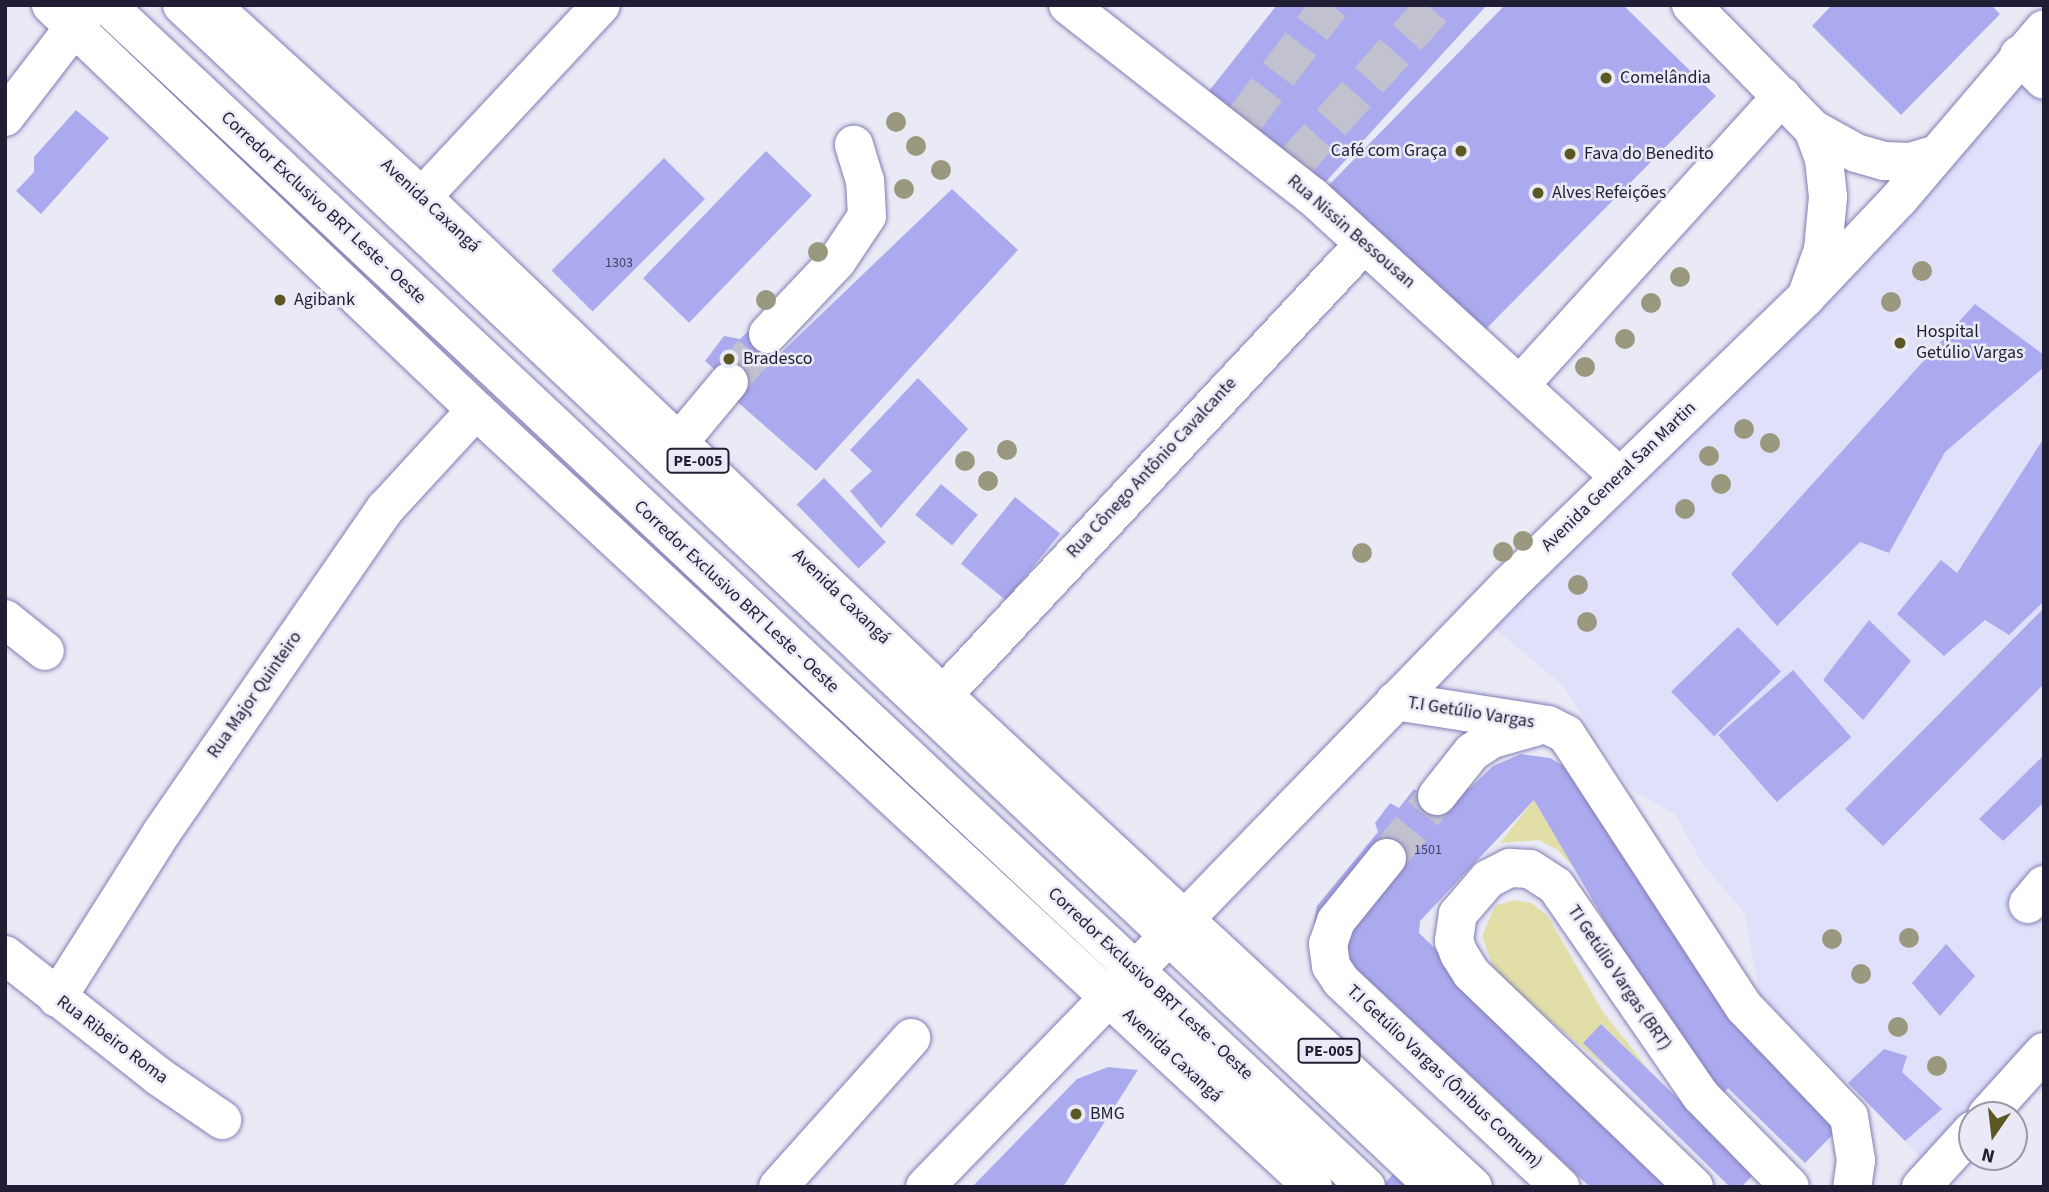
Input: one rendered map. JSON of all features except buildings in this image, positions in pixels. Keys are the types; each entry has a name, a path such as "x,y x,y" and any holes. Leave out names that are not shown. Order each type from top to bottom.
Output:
{"main road":[{"name":"Corredor Exclusivo BRT Leste - Oeste","path":"107,5 636,503 1121,983 1366,1187"},
{"path":"182,5 1175,926 1435,1187"},
{"name":"Avenida Caxangá","path":"211,5 422,197 943,695 1175,926 1473,1187"},
{"path":"422,197 601,5"},
{"name":"Rua Nissin Bessousan","path":"1068,5 1239,127 1289,170 1364,244 1619,476"},
{"path":"1691,5 1813,129 1856,153 1884,161 1910,162 1934,155"},
{"path":"5,117 72,12"},
{"name":"Avenida Caxangá","path":"72,12 477,410 752,663 1121,983 1313,1187"},
{"name":"Avenida General San Martin","path":"925,1187 1395,701 1619,476 1806,298 1934,155 2036,55"},
{"path":"1520,385 1782,96"},
{"path":"1806,298 1823,250 1827,220 1824,159 1813,129"},
{"path":"768,334 836,261 867,216 865,181 854,145"},
{"name":"Rua Cônego Antônio Cavalcante","path":"943,695 1364,244"},
{"path":"679,443 729,382"},
{"name":"Rua Major Quinteiro","path":"57,998 162,832 385,509 477,410"},
{"path":"636,503 752,663"},
{"path":"5,619 45,651"},
{"name":"T.I Getúlio Vargas","path":"1395,701 1548,725"},
{"path":"1437,796 1472,752 1492,738 1548,725 1566,734 1600,780 1744,1007 1849,1117 1856,1160 1852,1187"},
{"name":"T.I Getúlio Vargas (Ônibus Comum)","path":"1387,858 1336,921 1328,944 1331,967 1340,981 1560,1187"},
{"name":"TI Getúlio Vargas (BRT)","path":"1694,1187 1471,973 1454,940 1458,914 1488,879 1510,868 1530,869 1556,886 1701,1096 1790,1187"},
{"name":"Rua Ribeiro Roma","path":"5,955 57,998 222,1120"},
{"path":"778,1187 911,1038"},
{"path":"2001,1101 2040,1063"},
{"path":"1921,1187 1958,1146"}],"shaded area":[{"name":"Hospital Getúlio Vargas","path":"2044,45 2044,1022 1976,1101 1958,1101 1958,1122 1924,1161 1759,993 1745,914 1702,863 1675,814 1631,790 1562,685 1488,623"},
{"path":"1534,800 1576,870 1558,850 1539,840 1500,843"},
{"path":"1514,900 1531,903 1547,915 1603,1012 1649,1070 1601,1024 1583,1043 1613,1073 1496,975 1482,936 1495,906"}],"tunnel":[{"path":"1244,120 1330,5"},
{"path":"1293,165 1436,5"},
{"path":"729,382 768,334"},
{"path":"1387,858 1437,796"}],"place":[{"name":"Comelândia","path":"1606,78"},
{"name":"Café com Graça","path":"1461,151"},
{"name":"Fava do Benedito","path":"1570,154"},
{"name":"Alves Refeições","path":"1538,193"},
{"name":"Agibank","path":"280,300"},
{"name":"Hospital Getúlio Vargas","path":"1900,343"},
{"name":"Bradesco","path":"729,359"},
{"name":"BMG","path":"1076,1114"}]}
